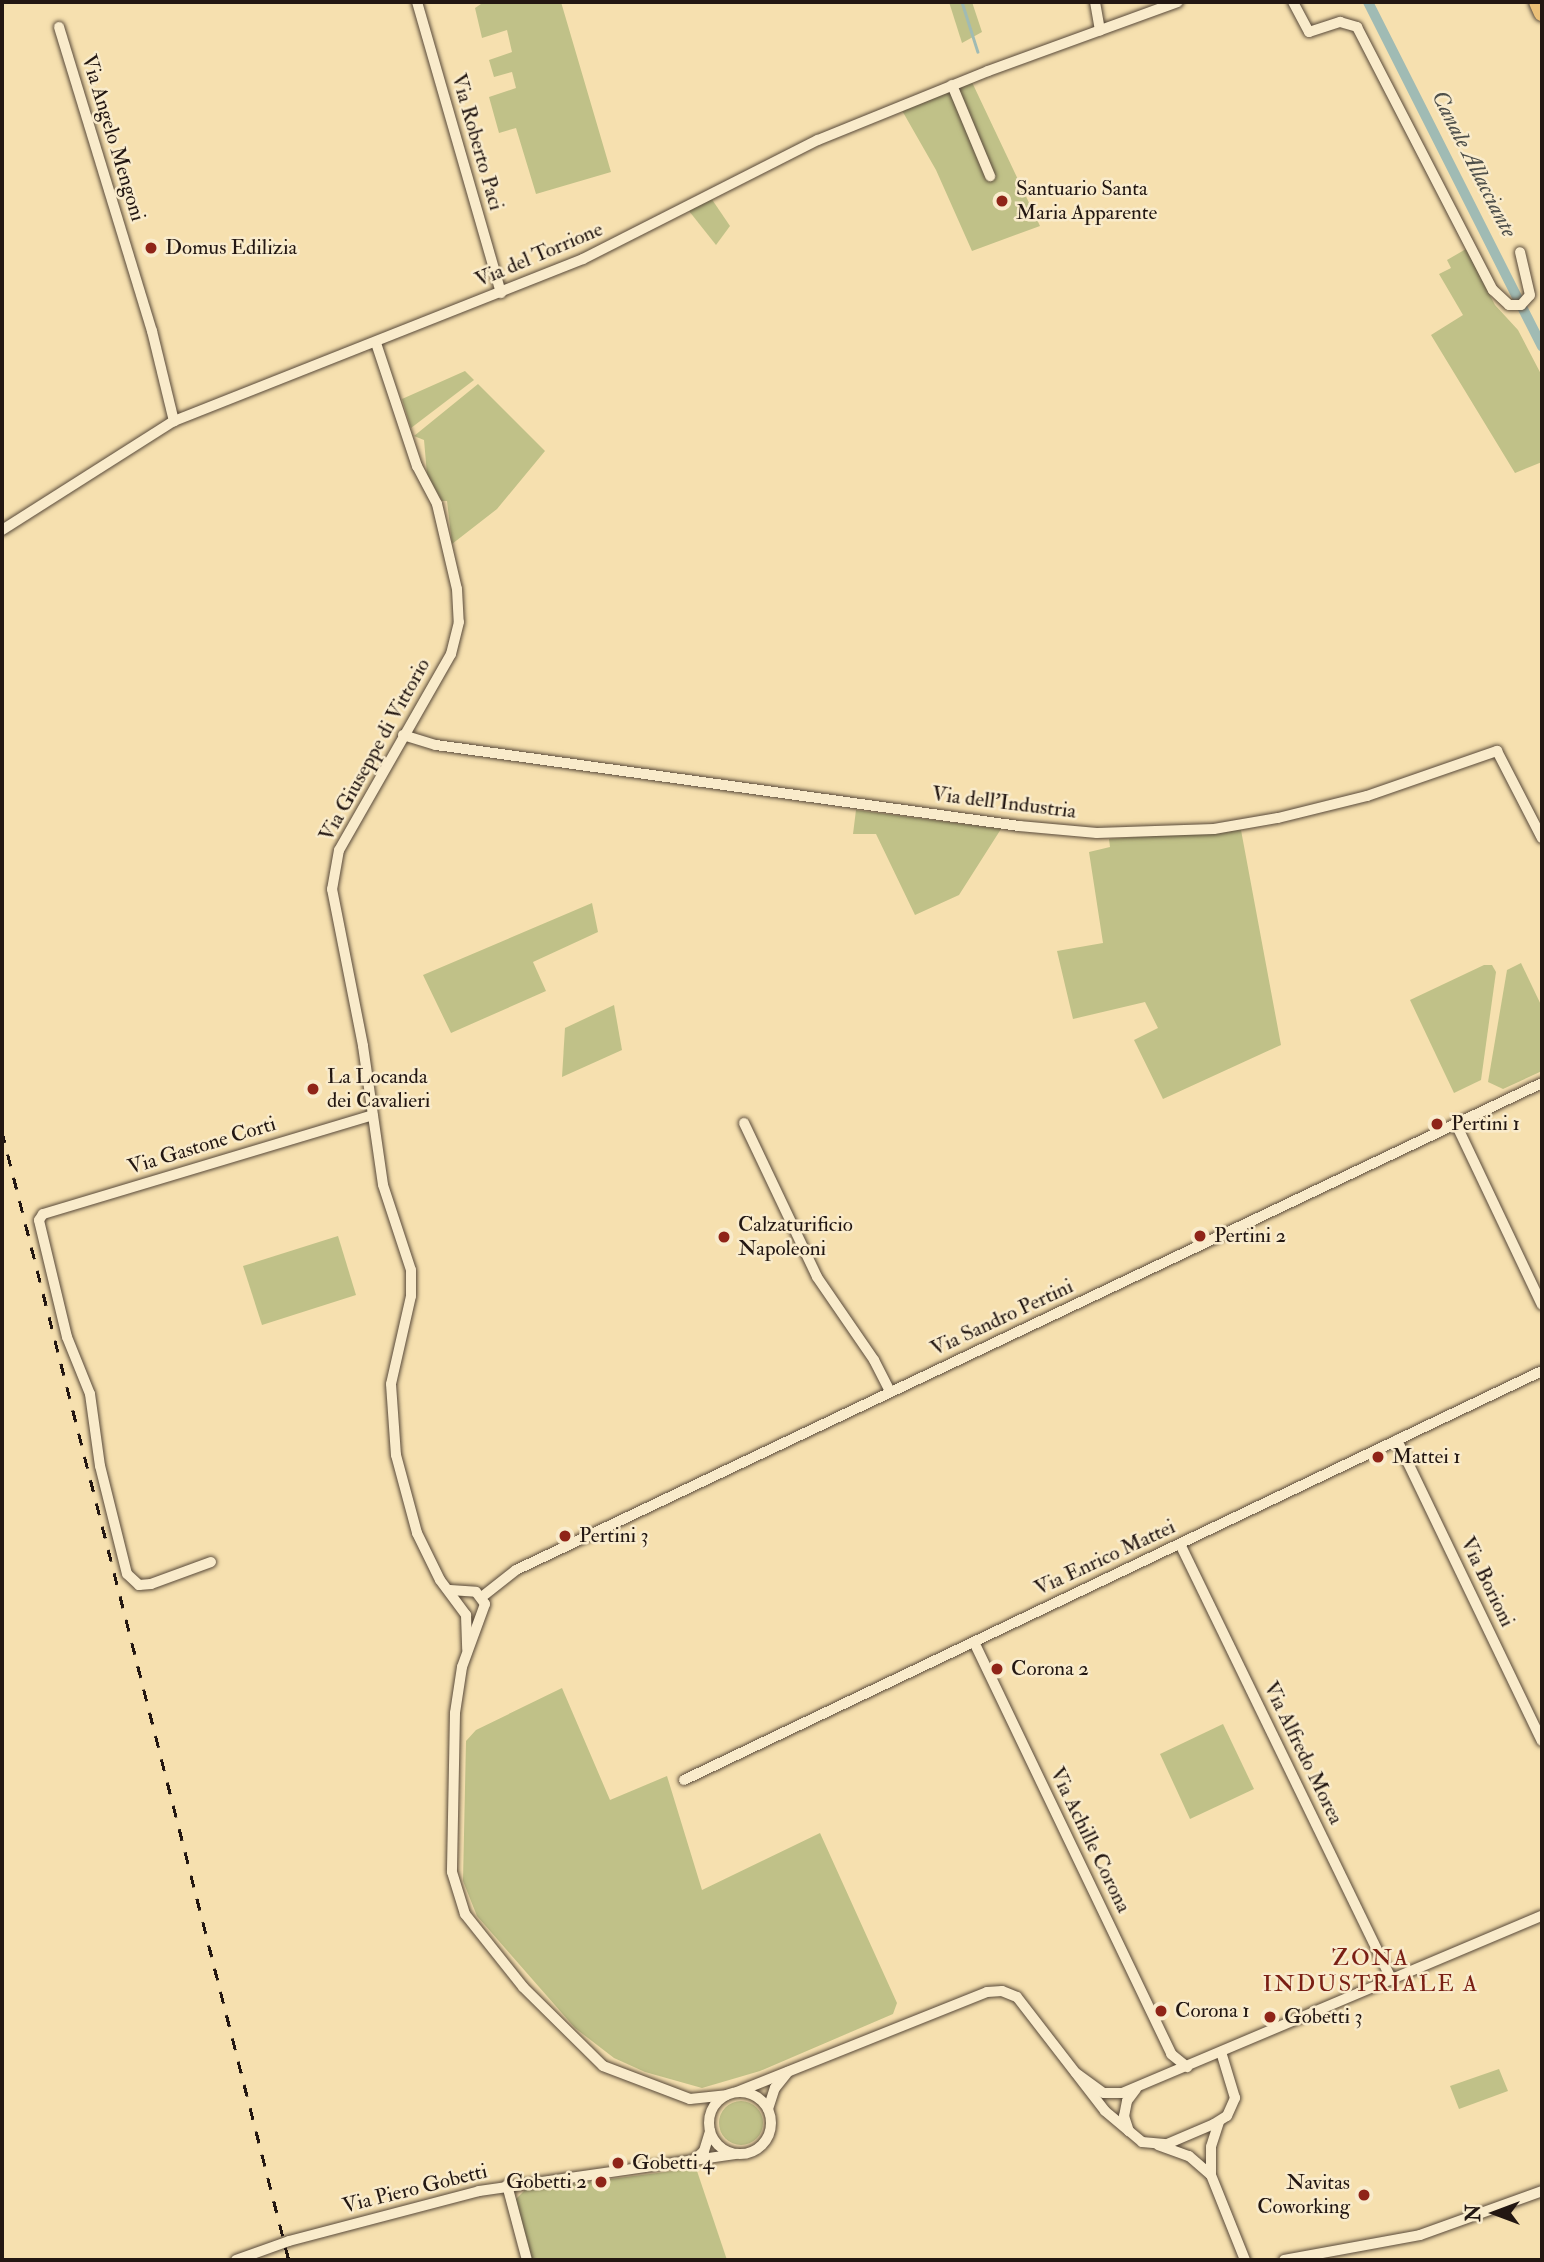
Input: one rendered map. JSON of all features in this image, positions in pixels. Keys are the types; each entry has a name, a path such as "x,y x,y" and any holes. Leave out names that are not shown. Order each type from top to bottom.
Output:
{"highway":[{"path":"1537,2 1542,13"}],"street":[{"name":"Via Roberto Paci","path":"417,2 501,293"},
{"path":"1094,2 1101,31"},
{"name":"Via del Torrione","path":"2,530 174,421 501,293 609,247 818,140 952,85 1178,2"},
{"path":"1293,2 1309,32 1340,22 1357,27 1493,290 1509,305 1528,300 1530,289 1521,269 1520,252"},
{"name":"Via Angelo Mengoni","path":"60,27 152,331 174,421"},
{"path":"952,85 990,176"},
{"name":"Via Giuseppe di Vittorio","path":"376,343 417,466 437,504 459,606 451,654 339,850 332,889 383,1185 411,1270 411,1296 391,1384 396,1455 417,1533 448,1589 466,1615"},
{"name":"Via dell'Industria","path":"403,735 436,745 1019,826 1097,833 1214,828 1278,818 1367,796 1497,751 1542,838"},
{"name":"Via Sandro Pertini","path":"483,1596 516,1570 1542,1083"},
{"name":"Via Gastone Corti","path":"211,1562 151,1584 139,1585 127,1573 100,1466 90,1394 67,1337 41,1242 39,1220 43,1214 372,1115"},
{"path":"744,1123 817,1277 874,1360 890,1392"},
{"path":"1456,1124 1542,1305"},
{"name":"Via Enrico Mattei","path":"684,1780 1542,1371"},
{"name":"Via Borioni","path":"1398,1440 1542,1741"},
{"name":"Via Alfredo Morea","path":"1180,1544 1392,1980"},
{"path":"448,1589 483,1596 480,1614 467,1649"},
{"path":"459,1604 465,1593"},
{"path":"480,1614 466,1615 467,1649 454,1735 452,1872 457,1900 523,1987 598,2062 690,2099 732,2093 995,1990 1017,1997 1105,2111 1142,2142 1189,2156 1211,2175"},
{"name":"Via Achille Corona","path":"974,1642 1171,2054 1172,2073"},
{"path":"1076,2074 1112,2095 1138,2087 1542,1916"},
{"path":"1222,2052 1235,2098 1219,2122 1211,2147 1211,2175 1245,2260"},
{"name":"Via Achille Corona","path":"1171,2054 1187,2067"},
{"path":"768,2109 775,2088 788,2071"},
{"path":"1129,2131 1125,2106 1138,2087"},
{"path":"690,2099 709,2127 722,2149 735,2154 756,2150 767,2139 772,2124 768,2109 759,2098 732,2093 714,2106 709,2127 704,2151 691,2163"},
{"path":"1158,2146 1219,2122"},
{"name":"Via Piero Gobetti","path":"236,2260 301,2238 507,2185 691,2163 735,2154"},
{"path":"507,2185 527,2260"},
{"path":"1284,2260 1420,2235 1542,2191"}],"green space":[{"path":"484,2 561,2 611,172 536,194 516,128 499,133 489,97 516,88 512,72 494,77 489,60 512,52 507,30 482,38 475,8"},
{"path":"949,2 972,2 982,32 962,43"},
{"path":"970,78 1040,226 972,251 936,170 900,107"},
{"path":"711,198 730,226 716,245 689,211"},
{"path":"1466,249 1495,305 1518,330 1542,376 1542,462 1515,473 1431,335 1463,315 1439,274 1451,268 1447,260"},
{"path":"465,371 474,380 411,428 402,399"},
{"path":"478,384 545,451 497,509 452,544 447,501 442,501 427,474 424,440 414,436"},
{"path":"856,810 1001,829 959,895 915,915 876,834 853,834"},
{"path":"1241,830 1281,1045 1163,1099 1134,1040 1158,1028 1145,1002 1073,1019 1057,951 1103,943 1089,852 1110,847 1109,839"},
{"path":"592,903 598,932 533,962 546,991 451,1033 423,975"},
{"path":"1521,963 1542,1007 1542,1071 1503,1089 1488,1082 1507,970"},
{"path":"1484,965 1492,965 1496,972 1481,1080 1454,1093 1410,1000"},
{"path":"614,1005 622,1050 562,1077 565,1028"},
{"path":"338,1236 356,1295 262,1325 243,1266"},
{"path":"562,1688 610,1800 667,1776 702,1890 820,1833 897,2003 893,2014 760,2071 702,2088 645,2072 614,2058 575,2028 477,1916 463,1881 466,1741 476,1730"},
{"path":"1223,1724 1254,1789 1190,1819 1160,1754"},
{"path":"1499,2069 1508,2091 1459,2109 1450,2086"},
{"path":"741,2101 757,2107 763,2123 757,2139 741,2145 725,2139 719,2123 725,2107"},
{"path":"696,2168 727,2260 531,2260 515,2200 525,2190"}],"waterway":[{"path":"962,2 978,52"},
{"name":"Canale Allacciante","path":"1368,2 1542,346"}],"railway":[{"path":"2,1131 289,2260"}],"place":[{"name":"Santuario Santa Maria Apparente","path":"1002,201"},
{"name":"Domus Edilizia","path":"151,248"},
{"name":"La Locanda dei Cavalieri","path":"313,1089"},
{"name":"Pertini 1","path":"1437,1124"},
{"name":"Pertini 2","path":"1200,1236"},
{"name":"Calzaturificio Napoleoni","path":"724,1237"},
{"name":"Mattei 1","path":"1378,1457"},
{"name":"Pertini 3","path":"565,1536"},
{"name":"Corona 2","path":"997,1669"},
{"name":"Corona 1","path":"1161,2011"},
{"name":"Gobetti 3","path":"1270,2017"},
{"name":"Gobetti 4","path":"618,2163"},
{"name":"Gobetti 2","path":"601,2182"},
{"name":"Navitas Coworking","path":"1364,2195"}],"district":[{"name":"ZONA INDUSTRIALE A","path":"1371,1971"}]}
